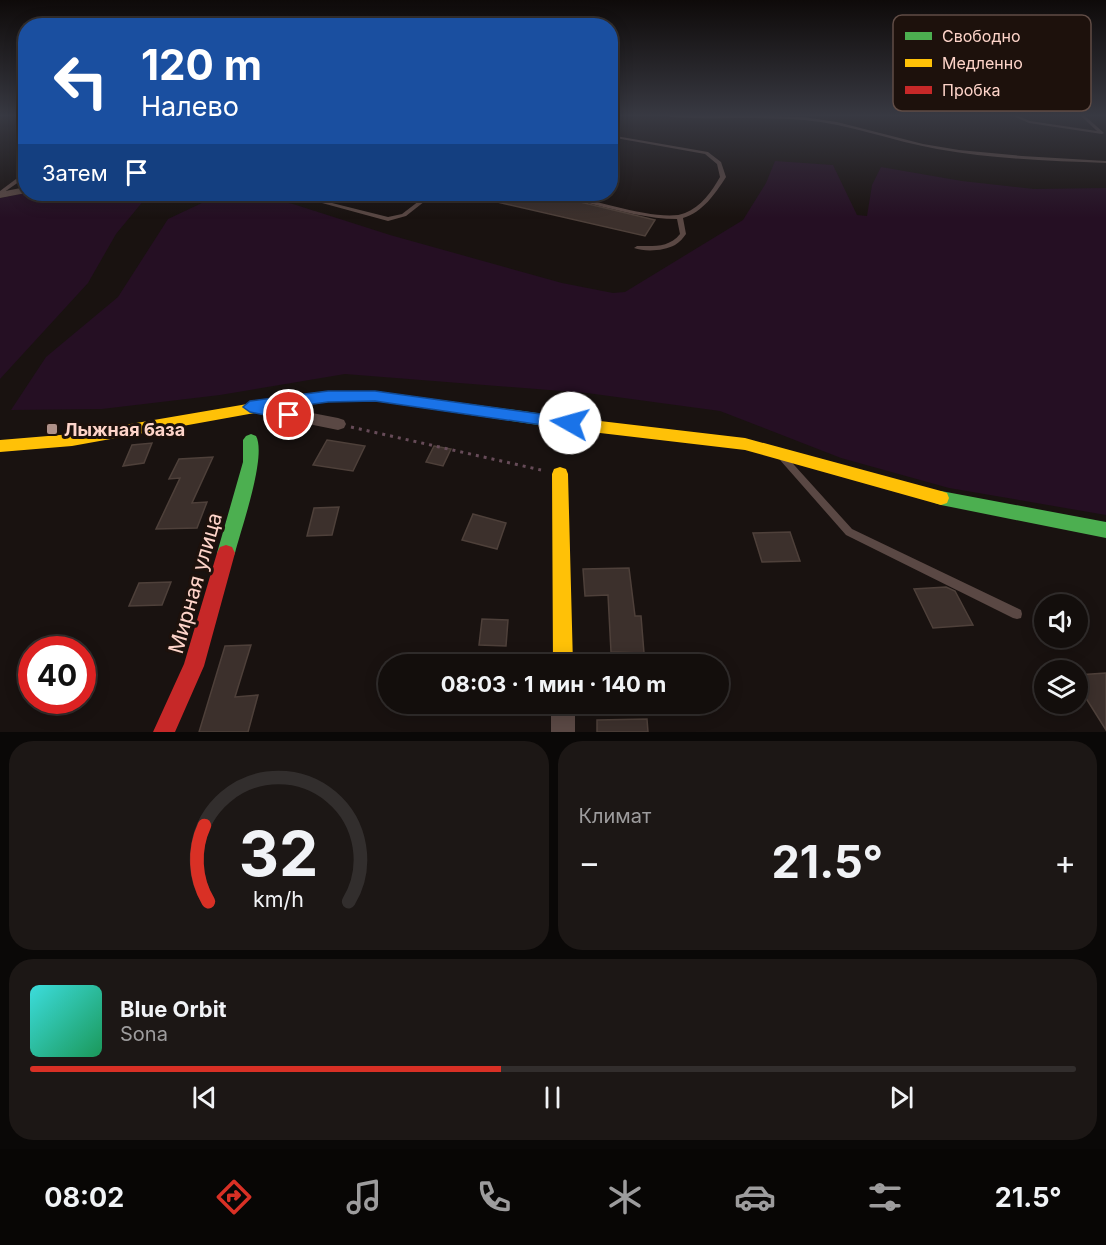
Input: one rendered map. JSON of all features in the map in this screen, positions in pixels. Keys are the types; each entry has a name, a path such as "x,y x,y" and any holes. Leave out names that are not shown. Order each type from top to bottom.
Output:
{"street":[{"path":"0,194 18,191"},
{"path":"0,446 72,440 250,407 328,397 375,396 548,421 746,444 966,505 1106,530"},
{"path":"250,407 338,424"},
{"name":"Мирная улица","path":"164,732 194,666 251,462 251,440"},
{"path":"560,474 562,654"},
{"path":"563,714 563,732"}],"lane":[{"path":"593,201 641,212 680,217 698,208 712,195 723,177 719,163 714,156 690,150"},
{"path":"959,150 1025,158 1106,162"},
{"path":"0,194 18,180"},
{"path":"319,201 388,219 404,215 422,201"},
{"path":"637,248 663,248 678,242 683,234 680,217"},
{"path":"778,453 849,532 1017,614"}],"path":[{"path":"338,424 560,474"}],"shaded area":[{"path":"775,161 833,165 857,215 867,216 872,185 881,167 962,181 1034,189 1106,188 1106,515 949,488 841,458 720,411 587,393 345,374 220,395 102,409 11,410 46,357 118,297 168,219 206,201 280,201 293,204 390,235 562,283 613,293 625,292 743,220 766,183"},
{"path":"18,194 18,201 143,201 116,234 88,283 0,379 0,198"}],"building":[{"path":"493,201 576,201 655,220 645,236"},
{"path":"327,440 365,446 353,471 313,465"},
{"path":"152,443 144,463 123,466 132,445"},
{"path":"434,446 451,449 443,466 426,462"},
{"path":"213,457 192,503 207,502 197,528 156,529 180,478 169,479 179,459"},
{"path":"339,507 332,535 307,536 314,508"},
{"path":"473,514 506,523 497,549 462,540"},
{"path":"790,532 800,561 762,562 753,533"},
{"path":"629,568 635,616 641,616 644,653 611,652 608,595 585,596 583,569"},
{"path":"171,582 162,605 129,606 139,583"},
{"path":"946,587 955,591 973,625 933,628 914,589"},
{"path":"482,619 508,620 506,646 479,645"},
{"path":"251,645 235,697 258,695 248,732 199,732 225,646"},
{"path":"1106,673 1106,730 1088,701 1088,674"},
{"path":"647,719 648,732 597,732 597,720"}],"traffic: fast":[{"path":"288,402 328,397 375,396 566,423"},
{"path":"226,553 251,462 251,440"},
{"path":"941,498 1106,530"}],"traffic: slow":[{"path":"0,446 72,440 288,402"},
{"path":"566,423 745,444 941,498"},
{"path":"560,474 563,654"}],"traffic: jam":[{"path":"164,732 194,666 226,553"}],"place":[{"name":"Лыжная база","path":"52,429"}],"route":[{"path":"289,415 250,407 328,397 375,396 570,423"}]}
